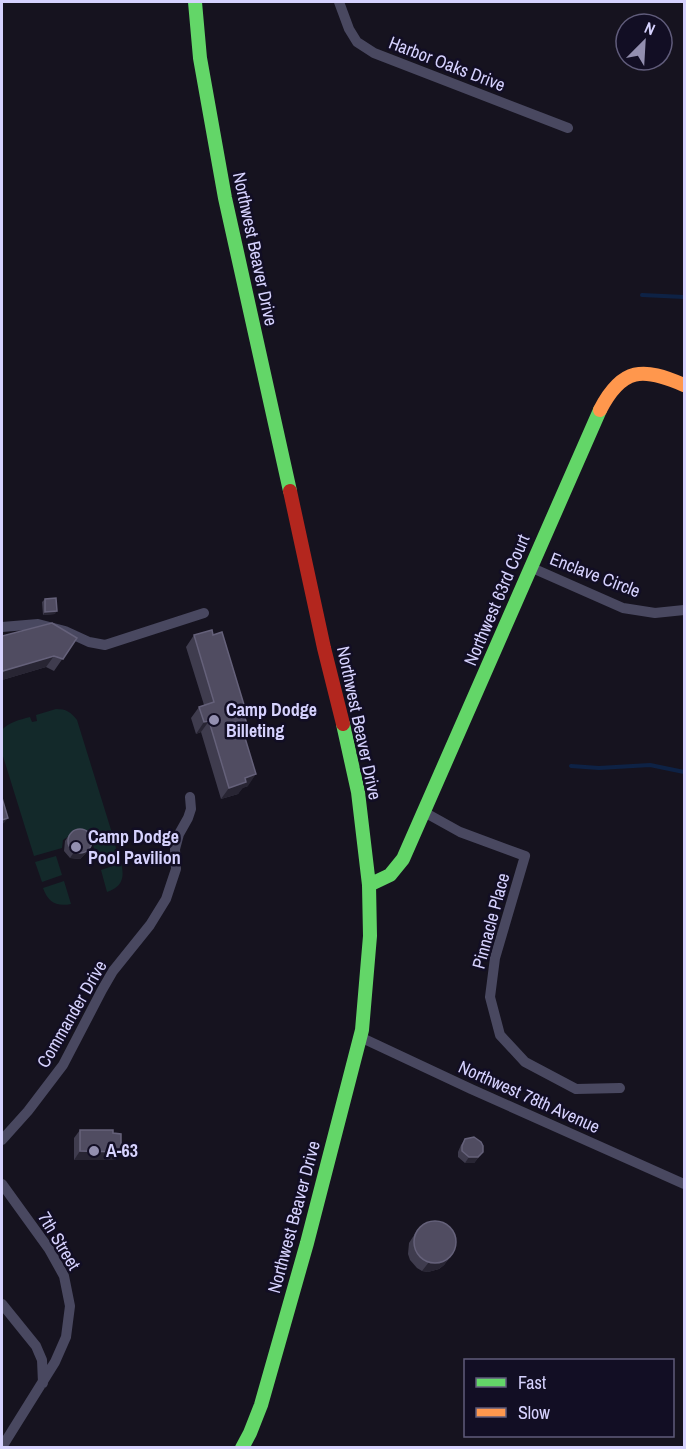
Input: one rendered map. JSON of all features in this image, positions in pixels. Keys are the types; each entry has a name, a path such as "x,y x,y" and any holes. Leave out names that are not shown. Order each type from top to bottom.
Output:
{"main road":[{"name":"Northwest Beaver Drive","path":"195,2 200,58 225,198 358,792 369,885 370,936 360,1037 307,1243 261,1405 242,1448"},
{"name":"Northwest 63rd Court","path":"369,885 390,875 403,859 587,437 610,391 632,375 645,372 684,385"}],"street":[{"name":"Harbor Oaks Drive","path":"339,2 349,29 357,42 374,53 568,128"},
{"name":"Enclave Circle","path":"530,567 623,608 655,613 684,610"},
{"path":"2,627 38,624 65,631 89,642 105,645 204,613"},
{"name":"Commander Drive","path":"2,1140 58,1072 113,971 150,925 166,899 176,870 175,849 179,834 188,818 190,797"},
{"name":"Pinnacle Place","path":"424,812 460,832 525,856 495,958 490,997 500,1035 525,1062 576,1089 620,1088"},
{"name":"Northwest 78th Avenue","path":"360,1037 684,1184"},
{"name":"7th Street","path":"2,1184 49,1249 64,1276 70,1306 66,1337 55,1362 2,1447"},
{"path":"2,1304 36,1346 42,1360 43,1384"}],"green space":[{"path":"56,709 68,712 77,720 112,833 87,840 72,834 63,840 62,848 34,856 2,753 2,730 18,720 30,717 32,722 37,721 36,715"},
{"path":"113,838 119,858 99,864 93,845"},
{"path":"56,856 62,875 42,882 35,862"},
{"path":"121,863 123,873 121,881 119,885 107,892 101,870"},
{"path":"64,881 71,904 61,905 47,897 43,888"}],"building":[{"path":"56,598 57,611 45,612 45,599"},
{"path":"52,623 77,638 63,659 54,656 2,673 2,636"},
{"name":"Camp Dodge Billeting","path":"212,630 213,635 222,632 245,708 242,709 248,727 242,728 256,774 245,778 246,782 229,788 209,721 204,722 199,707 214,702 194,635"},
{"path":"2,798 8,818 2,820"},
{"name":"Camp Dodge Pool Pavilion","path":"80,829 85,830 91,836 91,846 85,852 80,853 75,852 69,846 68,841 69,836 75,830"},
{"path":"80,1130 113,1130 113,1133 121,1134 121,1152 80,1151"},
{"path":"474,1137 481,1142 483,1152 478,1157 469,1157 462,1151 462,1146 465,1139"},
{"path":"435,1221 450,1227 456,1242 450,1257 435,1263 420,1257 414,1242 420,1227"}],"waterway":[{"path":"642,295 684,297"},
{"path":"571,766 599,768 650,765 684,772"}],"traffic: fast":[{"path":"195,2 200,58 225,198 290,491"},
{"path":"369,885 390,875 403,859 600,410"},
{"path":"242,1448 261,1405 307,1243 362,1030 370,936 369,885 358,792 343,724"}],"traffic: slow":[{"path":"600,410 617,385 625,378 635,375 657,375 684,385"}],"traffic: jam":[{"path":"290,491 343,724"}],"place":[{"name":"Camp Dodge Billeting","path":"214,720"},
{"name":"Camp Dodge Pool Pavilion","path":"76,847"},
{"name":"A-63","path":"94,1151"}]}
